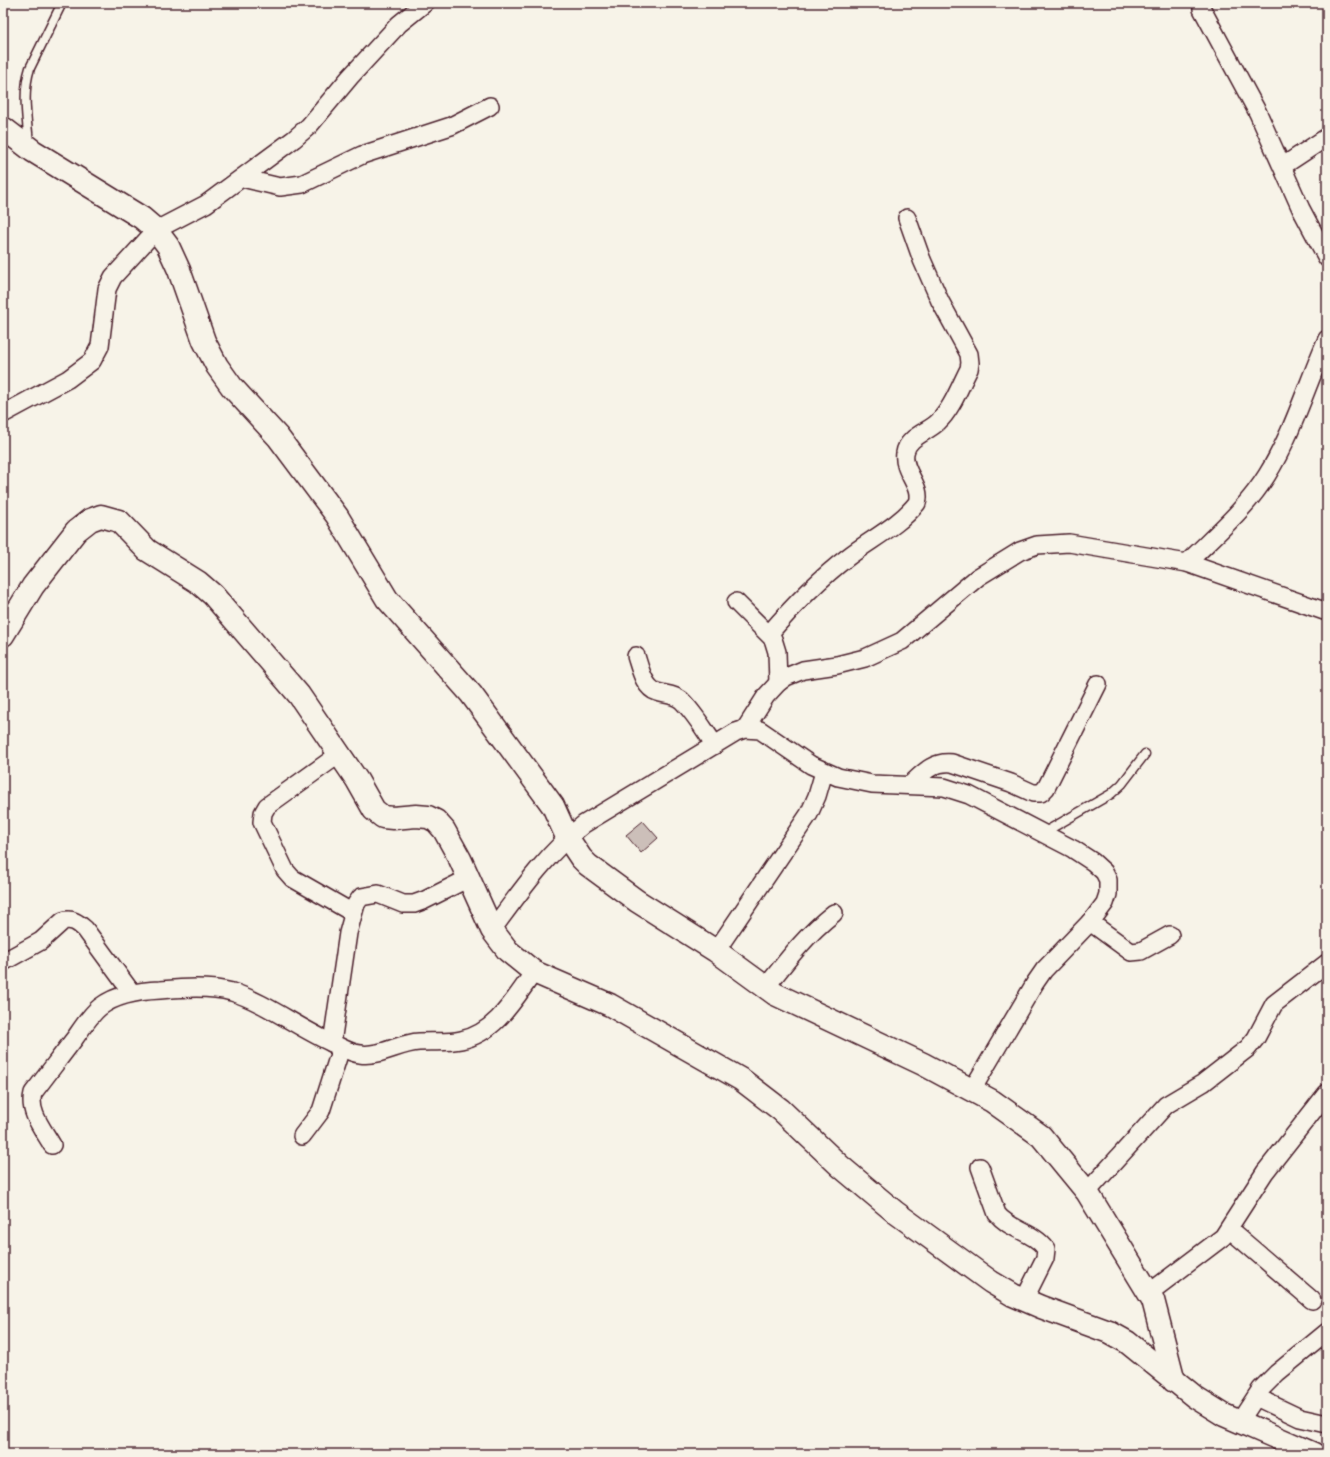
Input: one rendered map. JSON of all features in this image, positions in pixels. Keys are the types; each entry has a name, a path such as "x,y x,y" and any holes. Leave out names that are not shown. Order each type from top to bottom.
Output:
{"street":[{"path":"5,408 68,379 92,361 100,346 107,288 113,276 156,230 206,204 294,139 309,126 350,77 399,24 425,3"},
{"path":"1202,9 1258,113 1301,209 1327,258"},
{"path":"242,178 280,187 302,184 362,156 451,126 490,106"},
{"path":"3,128 30,148 142,218 156,230 168,246 179,270 204,341 221,371 232,387 278,437 337,516 387,600 471,694 553,806 575,851 588,865 637,901 716,951 766,987 803,1008 886,1045 972,1090 992,1101 1041,1136 1087,1192 1149,1293 1159,1320 1174,1381"},
{"path":"1283,166 1327,137"},
{"path":"769,634 811,589 848,556 885,532 917,503 918,491 909,475 905,461 907,447 911,441 938,423 969,369 969,354 940,301 922,260 907,218"},
{"path":"1187,563 1239,511 1267,475 1299,411 1327,339"},
{"path":"3,635 33,586 76,531 90,520 101,516 111,518 126,526 147,550 198,582 213,595 299,695 338,755 357,780 374,810 383,817 393,818 416,816 428,817 436,821 452,844 492,930 508,951 534,972 610,1005 742,1080 781,1110 840,1166 895,1212 991,1282 1024,1300 1108,1332 1121,1339 1174,1381 1211,1407 1314,1454"},
{"path":"745,729 766,696 778,683 803,670 837,665 865,658 902,641 978,577 1020,551 1037,545 1069,543 1187,563 1327,612"},
{"path":"736,602 769,634 776,645 778,683"},
{"path":"636,656 642,675 650,688 658,692 674,695 682,701 715,745"},
{"path":"910,786 926,770 943,762 952,763 1011,783 1033,793 1041,793 1046,788 1098,684"},
{"path":"492,930 528,881 567,837 584,824 612,809 715,745 745,729 753,728 767,734 824,772 872,784 944,788 970,795 1073,849 1104,872 1108,880 1108,894 1105,903 1090,922 1044,970 972,1090"},
{"path":"338,755 267,806 263,813 262,822 285,870 292,878 353,913"},
{"path":"716,951 809,814 818,796 824,772"},
{"path":"302,1136 321,1111 337,1046 348,933 356,904 361,897 378,894 403,904 414,904 469,878"},
{"path":"766,987 796,948 818,925 834,913"},
{"path":"3,962 40,941 63,922 67,920 76,922 85,929 132,993"},
{"path":"1090,922 1131,952 1141,951 1170,935"},
{"path":"1087,1192 1166,1105 1203,1083 1248,1048 1256,1038 1274,1004 1327,963"},
{"path":"52,1145 33,1112 31,1102 33,1093 86,1022 100,1007 117,998 132,993 180,988 232,992 252,1001 309,1033 337,1046 360,1054 371,1054 403,1044 418,1042 460,1041 472,1037 483,1031 504,1013 534,972"},
{"path":"1149,1293 1209,1250 1223,1237 1265,1172 1327,1093"},
{"path":"980,1168 998,1214 1002,1220 1040,1242 1046,1249 1045,1258 1024,1300"},
{"path":"1228,1229 1312,1300"},
{"path":"1240,1421 1256,1396 1277,1373 1327,1332"},
{"path":"1256,1396 1300,1418 1327,1424"}],"lane":[{"path":"30,148 24,92 26,78 62,3"},
{"path":"1043,833 1111,794 1122,784 1145,754"}],"building":[{"path":"643,821 658,838 641,853 626,835"}]}
